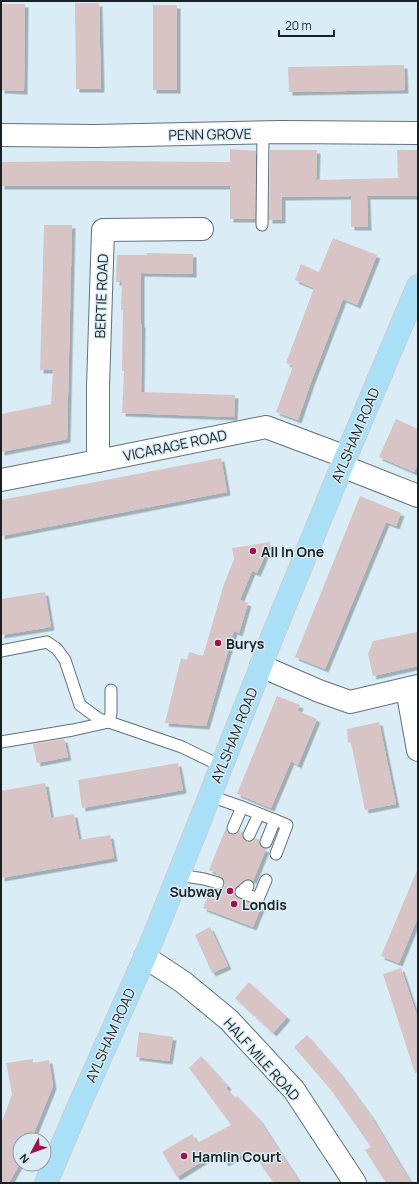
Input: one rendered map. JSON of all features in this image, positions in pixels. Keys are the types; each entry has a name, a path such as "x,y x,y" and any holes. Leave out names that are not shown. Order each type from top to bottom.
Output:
{"main road":[{"name":"AYLSHAM ROAD","path":"46,1183 86,1089 145,958 344,461 418,286"}],"street":[{"name":"PENN GROVE","path":"1,135 95,136 263,133 418,133"},
{"name":"BERTIE ROAD","path":"98,461 98,387 103,230 202,230"},
{"name":"VICARAGE ROAD","path":"1,480 266,427 344,461 418,496"},
{"path":"261,666 319,691 350,702 412,687 418,750"},
{"name":"HALF MILE ROAD","path":"145,958 183,982 229,1020 294,1090 355,1183"}],"lane":[{"path":"262,225 263,133"},
{"path":"1,651 47,642 58,649 65,660 80,705 99,719 182,747 221,766"},
{"path":"109,722 111,712 111,690"},
{"path":"1,742 73,730 109,722"},
{"path":"210,796 287,825 276,854"},
{"path":"233,828 242,807"},
{"path":"249,835 259,814"},
{"path":"266,842 275,820"},
{"path":"179,874 214,878"},
{"path":"244,889 258,899 266,880"}],"building":[{"path":"75,3 99,3 101,89 76,89"},
{"path":"1,4 25,4 24,91 1,90"},
{"path":"153,5 177,5 177,90 153,90"},
{"path":"404,65 405,90 289,92 288,67"},
{"path":"230,149 256,151 255,219 230,219 230,186 1,186 1,162 230,162"},
{"path":"270,150 317,150 316,180 398,178 397,150 418,150 418,196 367,196 368,227 351,227 351,196 282,197 282,220 269,220"},
{"path":"44,225 72,225 67,439 1,452 1,414 51,404 53,370 40,370"},
{"path":"333,238 377,255 357,305 343,299 298,420 276,412 293,366 286,363 314,288 295,280 301,264 319,272"},
{"path":"147,253 193,254 193,274 141,273 141,392 235,395 234,417 122,413 124,371 122,371 123,310 121,310 122,282 116,282 117,255 147,255"},
{"path":"396,419 418,429 418,463 414,472 379,457"},
{"path":"221,458 227,492 1,536 1,500"},
{"path":"360,496 401,513 396,526 386,522 325,669 295,657"},
{"path":"270,542 257,573 252,571 240,600 248,603 239,633 234,631 206,726 165,723 181,658 187,660 189,652 203,656 223,587 234,559 232,548"},
{"path":"45,592 51,627 1,635 1,599"},
{"path":"418,632 418,666 373,676 368,654 373,641"},
{"path":"277,696 300,705 298,711 317,719 298,765 291,761 271,808 237,794"},
{"path":"379,722 396,804 365,810 351,742 348,743 347,729"},
{"path":"64,739 68,757 37,763 33,744"},
{"path":"178,763 183,790 82,808 78,780"},
{"path":"45,783 51,818 74,814 79,840 110,835 114,858 1,878 1,791"},
{"path":"226,828 227,832 231,835 237,834 239,831 243,832 243,839 246,841 253,841 255,838 259,840 260,846 266,849 253,881 246,879 234,890 235,896 238,898 255,905 262,905 253,927 203,908 211,888 220,890 225,885 223,878 216,875 217,873 209,870"},
{"path":"418,868 418,917 399,963 381,956"},
{"path":"210,927 228,966 212,973 195,935"},
{"path":"401,968 418,1019 418,1072 415,1073 383,974"},
{"path":"249,982 287,1017 273,1033 235,998"},
{"path":"139,1032 173,1037 169,1061 136,1057"},
{"path":"307,1035 339,1072 371,1116 411,1183 386,1183 365,1150 371,1147 331,1090 294,1047"},
{"path":"201,1056 228,1086 226,1088 235,1098 237,1096 259,1119 300,1183 274,1183 250,1150 225,1163 219,1151 177,1177 162,1152 192,1134 197,1143 231,1125 189,1068"},
{"path":"33,1059 33,1063 49,1060 53,1086 34,1132 12,1132 12,1172 15,1172 9,1183 1,1183 1,1124 12,1094 6,1063"}],"place":[{"name":"All In One","path":"253,551"},
{"name":"Burys","path":"218,643"},
{"name":"Subway","path":"230,891"},
{"name":"Londis","path":"234,904"},
{"name":"Hamlin Court","path":"184,1156"}]}
